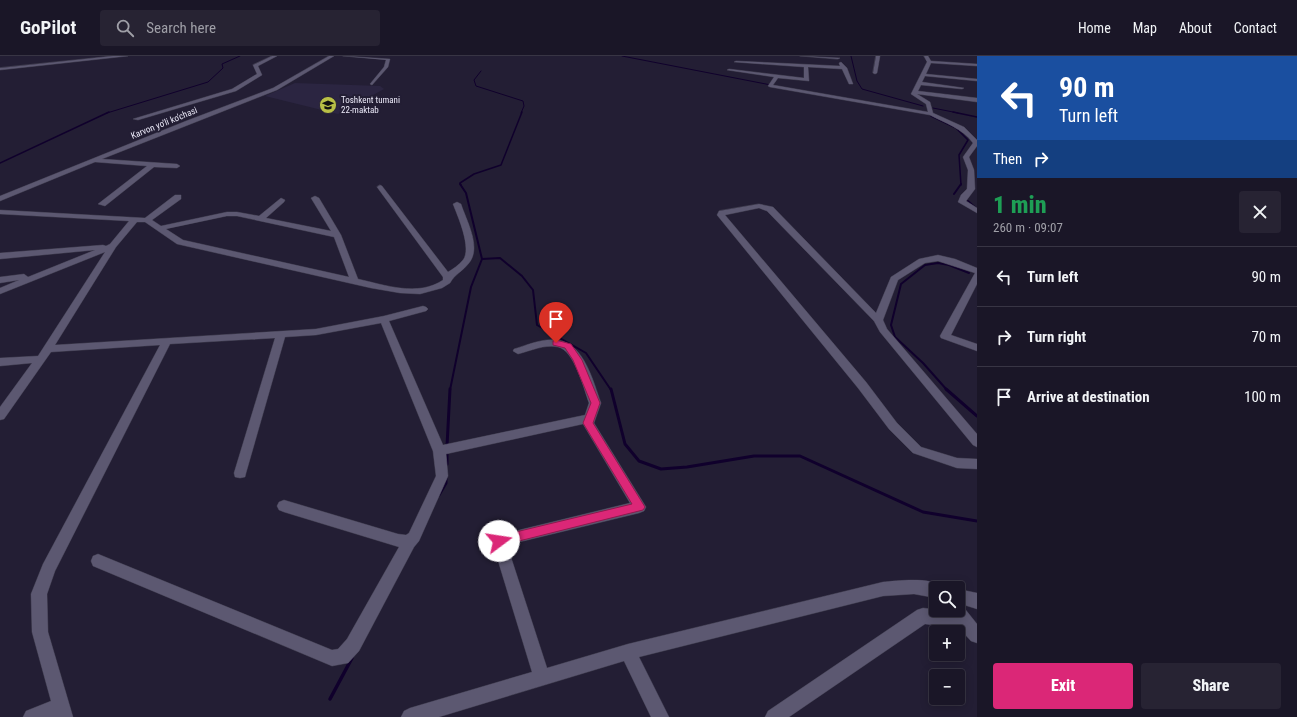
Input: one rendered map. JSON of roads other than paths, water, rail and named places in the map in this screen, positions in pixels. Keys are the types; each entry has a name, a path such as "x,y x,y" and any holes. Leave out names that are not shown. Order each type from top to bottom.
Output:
{"street":[{"path":"0,69 126,56"},
{"path":"136,119 234,90 260,74 255,66 275,56"},
{"name":"Karvon yo‘li ko'chasi","path":"0,199 188,122 275,90 332,56"},
{"path":"345,56 388,59 386,67 372,84"},
{"path":"802,56 837,57 845,68 851,83"},
{"path":"875,74 878,56"},
{"path":"914,92 924,75 929,62 926,56"},
{"path":"736,62 845,68"},
{"path":"929,62 977,65"},
{"path":"729,70 807,80 806,66"},
{"path":"967,70 977,71"},
{"path":"924,75 977,80"},
{"path":"777,76 770,86 931,114 963,128 972,135 976,143 966,157 971,170 974,190 965,195 962,202 977,211"},
{"path":"920,83 962,88"},
{"path":"243,85 251,86"},
{"path":"259,87 275,90"},
{"path":"914,92 928,103 931,114"},
{"path":"914,92 977,100"},
{"path":"924,100 932,101"},
{"path":"940,102 968,106"},
{"path":"963,128 973,128"},
{"path":"94,161 177,166"},
{"path":"102,204 152,165"},
{"path":"380,187 447,277"},
{"path":"147,220 178,197"},
{"path":"315,198 337,235 354,280"},
{"path":"260,219 281,200"},
{"path":"0,212 147,220 180,242 402,290 418,291 432,289 444,284 447,277 467,260 469,255 468,238 457,204"},
{"path":"977,442 883,330 878,320 770,209 760,206 722,212 721,215 862,385 893,426 917,450 957,463 977,464"},
{"path":"161,228 227,214 237,214 337,235"},
{"path":"0,416 41,359 113,246 135,219"},
{"path":"0,256 113,246"},
{"path":"0,291 113,246"},
{"path":"878,320 894,279 922,261 938,258 952,261 977,271"},
{"path":"977,275 944,336 977,348"},
{"path":"0,280 36,276"},
{"path":"47,349 316,332 384,319 423,309"},
{"path":"98,560 332,658 342,657 353,645 409,542 414,537 442,476 439,451 384,319"},
{"path":"240,472 281,335"},
{"path":"64,714 40,632 39,594 48,569 167,341"},
{"path":"518,351 556,343 568,346 578,360 595,403 588,423 639,507 499,541 542,678"},
{"path":"0,362 41,359"},
{"path":"439,451 590,418"},
{"path":"284,506 409,542"},
{"path":"410,717 628,652 883,589 914,587 929,590"},
{"path":"965,598 977,601"},
{"path":"774,717 923,616 929,616"},
{"path":"961,617 977,635"},
{"path":"628,652 660,717"},
{"path":"32,717 50,710 64,714"}],"waterway":[{"path":"107,113 208,82 223,68 222,64 240,56"},
{"path":"622,56 771,85"},
{"path":"851,56 857,81 862,89 923,106"},
{"path":"481,71 474,80 476,86 523,101 524,106 521,113"},
{"path":"933,108 953,112"},
{"path":"0,163 109,112"},
{"path":"461,185 460,183 474,174 501,165 522,112"},
{"path":"953,112 958,113"},
{"path":"953,112 977,117"},
{"path":"931,116 956,128 968,140 959,155 961,184"},
{"path":"460,184 466,193 482,259"},
{"path":"954,194 961,184"},
{"path":"968,201 977,209"},
{"path":"482,259 500,258 522,276 533,290 537,325 586,353 611,390"},
{"path":"450,390 471,287 482,259"},
{"path":"946,389 923,363 895,337 891,325 901,284 925,265 938,263 949,265 969,273"},
{"path":"447,446 450,389"},
{"path":"611,389 625,444 639,461 661,469 687,467 754,456 800,456 923,512 977,521"},
{"path":"946,389 977,416"},
{"path":"447,451 447,464"},
{"path":"439,495 446,483 446,477"},
{"path":"330,699 352,658"}],"place":[{"name":"Toshkent tumani 22-maktab","path":"328,105"}]}
